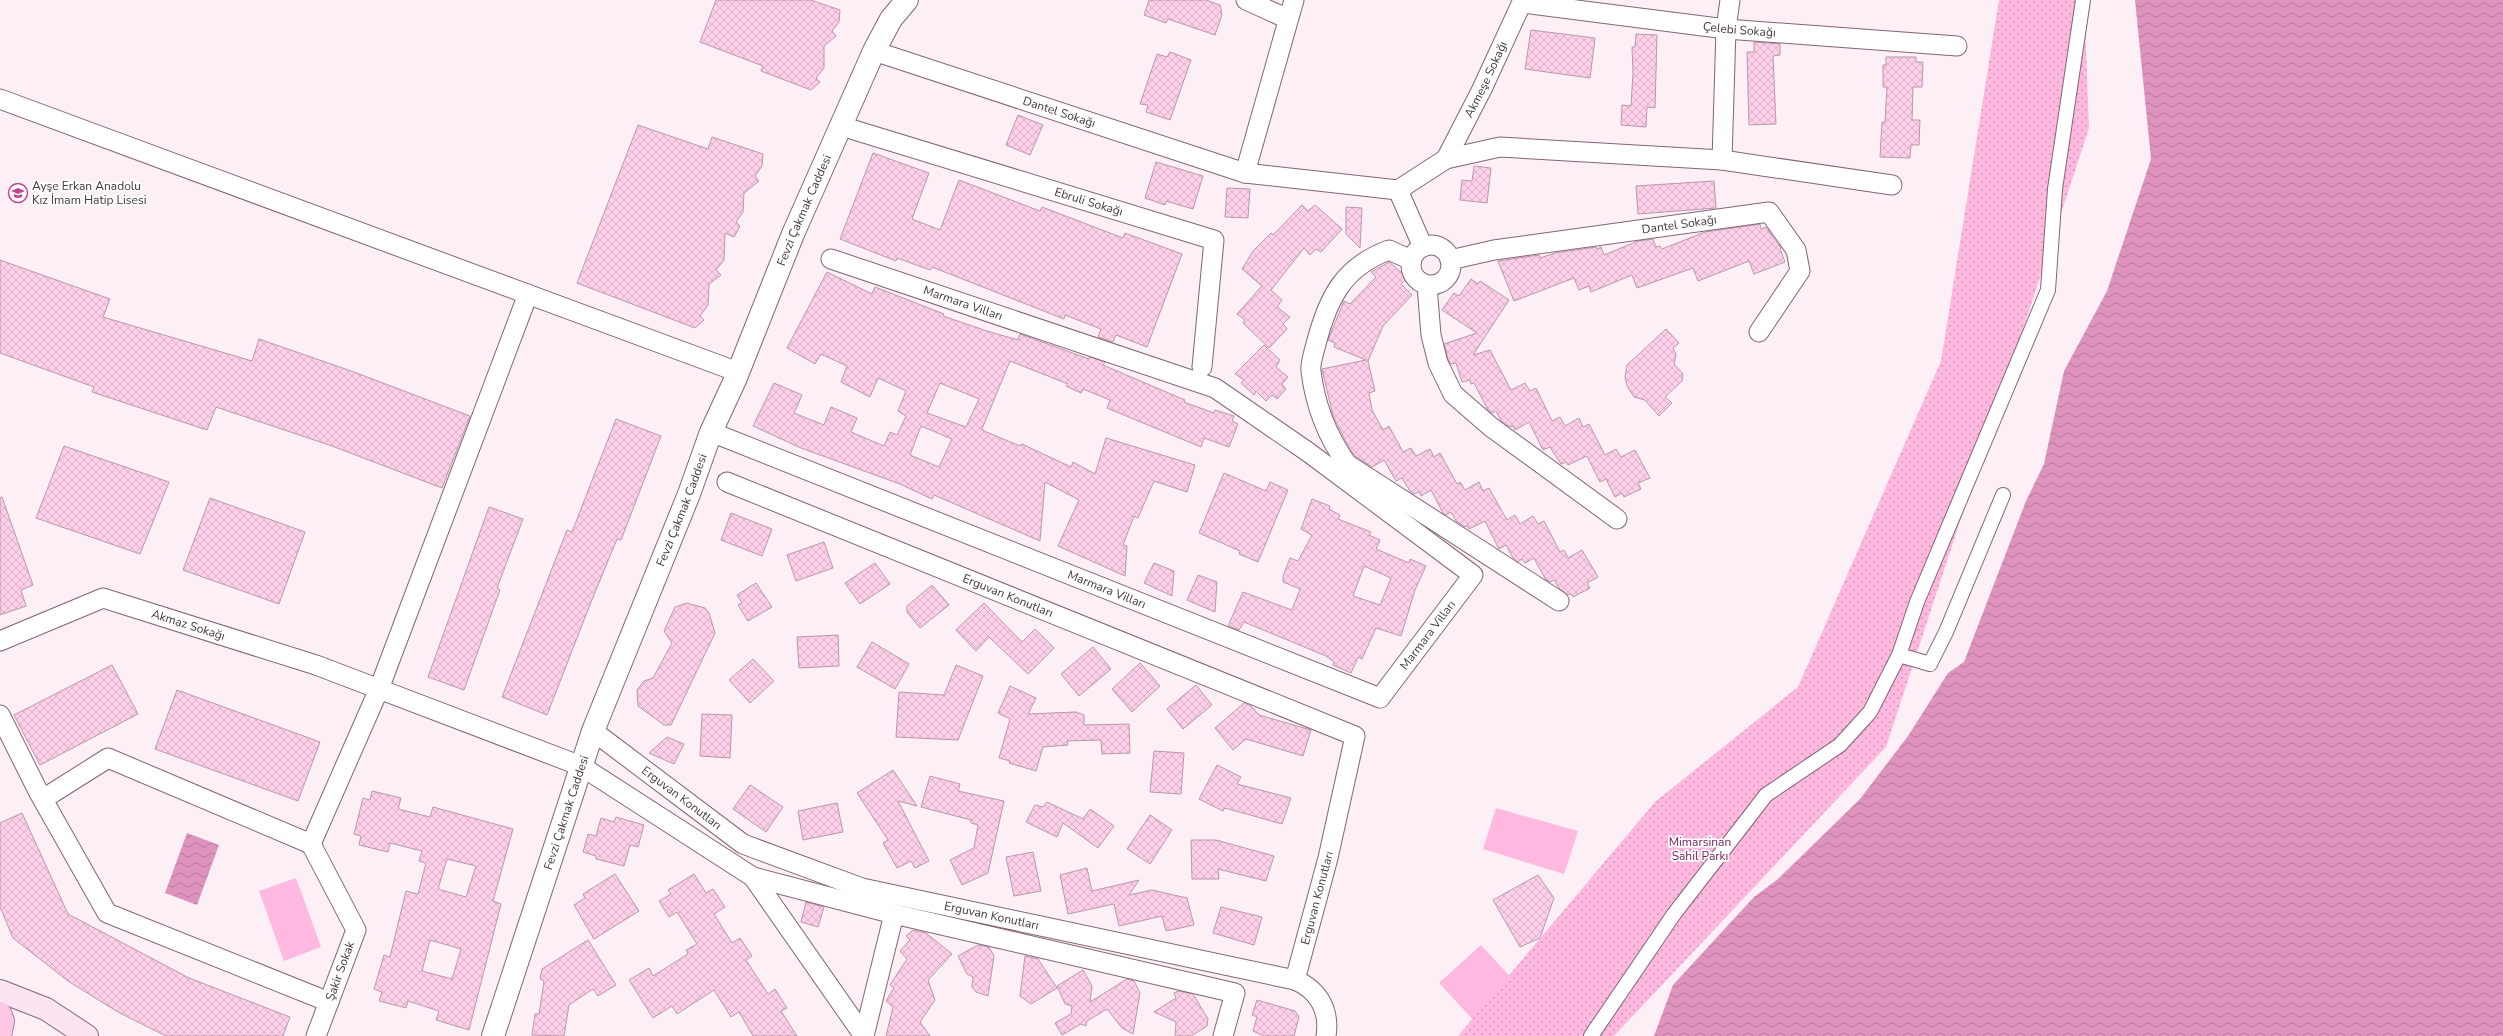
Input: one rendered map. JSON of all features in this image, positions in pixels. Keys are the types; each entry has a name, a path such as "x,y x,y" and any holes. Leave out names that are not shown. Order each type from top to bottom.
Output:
{"main road":[{"path":"0,991 46,1009 87,1036"},
{"path":"0,1014 3,1021 0,1036"}],"street":[{"name":"Fevzi Çakmak Caddesi","path":"492,1036 593,730 689,494 711,432 738,372 793,234 874,51 891,19 907,0"},
{"path":"1246,0 1288,19"},
{"path":"1246,173 1294,0"},
{"path":"1722,160 1726,29 1730,0"},
{"path":"1591,1036 1674,914 1766,795 1840,745 1870,712 1900,655 1917,602 2048,290 2055,189 2083,0"},
{"name":"Çelebi Sokağı","path":"1523,1 1726,29 1957,46"},
{"name":"Akmeşe Sokağı","path":"1446,159 1523,1"},
{"name":"Dantel Sokağı","path":"874,51 1246,173 1398,190"},
{"path":"0,99 738,372"},
{"name":"Ebruli Sokağı","path":"841,126 1214,240 1202,367"},
{"path":"1559,601 1347,464 1332,442 1324,424 1310,369 1320,328 1337,287 1368,258 1389,250 1417,253 1437,246 1443,250 1450,260 1447,277 1436,285 1427,286 1419,282 1413,274 1417,253 1398,190 1446,159 1500,147 1722,160 1892,185"},
{"name":"Dantel Sokağı","path":"1450,260 1494,250 1769,212 1796,250 1800,270 1759,332"},
{"name":"Marmara Vilları","path":"711,432 1380,698 1473,575 1302,447 1215,388 831,259"},
{"path":"1427,286 1431,335 1438,363 1453,394 1490,427 1617,518"},
{"path":"43,799 108,758 311,844 379,689 528,294"},
{"name":"Erguvan Konutları","path":"593,730 743,844 862,888 1295,980 1328,858 1354,736 727,482"},
{"path":"1900,655 1930,664 1946,632 2003,495"},
{"name":"Akmaz Sokağı","path":"0,640 103,598 316,665 581,766 753,877"},
{"path":"0,715 43,799 107,913 329,1002"},
{"name":"Şakir Sokak","path":"311,844 356,930 316,1036"},
{"path":"753,877 894,914 1235,993 1223,1036"},
{"path":"753,877 864,1036"},
{"path":"864,1036 894,914"},
{"path":"1295,980 1308,987 1322,1003 1328,1023 1326,1036"}],"green space":[{"name":"Mimarsinan Sahil Parkı","path":"1999,0 2084,0 2089,128 1886,747 1614,1036 1458,1036 1655,802 1798,687 1941,361"},
{"path":"1496,808 1578,831 1564,874 1483,849"},
{"path":"296,878 321,947 284,961 259,891"},
{"path":"1481,945 1540,1009 1488,1036 1439,983"}],"water":[{"path":"2135,0 2503,0 2503,1036 1654,1036 1673,985 1754,897 1778,879 1860,799 1908,736 1948,673 1964,662 2026,501 2044,464 2064,371 2107,291 2151,159"},
{"path":"187,833 219,845 197,905 165,893"}],"building":[{"path":"716,0 811,0 840,10 839,22 832,31 836,36 824,46 824,68 816,78 820,82 811,90 761,71 763,66 700,42"},
{"path":"1149,0 1206,0 1220,5 1222,15 1215,35 1168,19 1166,23 1144,15"},
{"path":"1531,30 1595,38 1590,78 1525,69"},
{"path":"1636,34 1657,35 1655,108 1647,107 1646,127 1621,125 1622,105 1631,106 1633,73 1632,47 1635,47"},
{"path":"1754,42 1780,44 1780,55 1773,56 1776,124 1749,125 1747,52 1754,52"},
{"path":"1170,52 1191,60 1170,120 1146,112 1148,105 1140,104 1157,54 1167,57"},
{"path":"1886,57 1916,57 1916,62 1923,62 1922,87 1913,87 1912,120 1920,120 1919,145 1911,145 1910,158 1880,157 1882,122 1885,122 1887,87 1883,87 1883,65 1886,65"},
{"path":"1018,115 1043,125 1030,155 1006,145"},
{"path":"638,125 708,149 712,137 763,154 762,166 755,176 759,181 744,193 743,212 736,222 740,226 734,237 725,233 724,260 716,270 721,275 709,284 708,305 700,316 704,320 695,328 577,283"},
{"path":"873,153 929,173 912,219 940,230 959,180 1040,211 1042,207 1123,238 1125,233 1182,254 1147,347 1116,335 1113,342 1098,337 1101,329 1065,315 1064,319 932,267 930,270 897,258 896,261 840,239"},
{"path":"1156,162 1203,176 1193,209 1166,201 1165,205 1145,198"},
{"path":"1474,166 1491,168 1487,203 1460,200 1462,180 1472,181"},
{"path":"1714,181 1716,208 1638,214 1636,186"},
{"path":"1227,188 1250,189 1248,218 1225,217"},
{"path":"1302,205 1308,211 1315,205 1342,229 1321,252 1316,249 1310,255 1304,248 1271,290 1282,300 1277,307 1290,317 1283,324 1287,329 1269,348 1243,323 1245,320 1237,314 1262,286 1242,269 1253,251 1271,233 1273,235"},
{"path":"1346,207 1362,208 1360,248 1346,234"},
{"path":"1760,224 1761,229 1766,227 1781,248 1780,249 1785,262 1754,274 1749,261 1698,281 1693,268 1637,288 1632,275 1591,292 1589,286 1579,290 1574,278 1514,301 1498,261 1539,255 1540,258 1555,253 1596,247 1597,249 1601,247 1604,255 1638,241 1653,239 1656,247 1660,246 1662,249 1705,232"},
{"path":"0,260 110,299 103,317 252,361 259,339 354,372 470,416 442,488 332,446 216,407 207,430 92,392 94,387 0,353"},
{"path":"1389,262 1408,278 1401,284 1412,295 1383,326 1368,361 1375,391 1369,393 1372,410 1383,430 1389,426 1403,452 1411,448 1416,456 1430,449 1434,457 1440,453 1457,484 1460,482 1465,490 1479,482 1483,491 1489,488 1507,520 1515,515 1520,524 1533,516 1538,524 1544,521 1560,552 1564,550 1568,558 1582,550 1598,577 1587,583 1590,588 1573,597 1571,594 1568,595 1559,588 1554,580 1550,582 1546,580 1534,558 1525,563 1522,559 1518,562 1513,558 1506,545 1499,549 1485,521 1469,529 1468,526 1465,527 1456,521 1451,512 1446,515 1443,513 1431,490 1421,496 1419,492 1414,494 1410,491 1402,478 1396,481 1384,460 1372,467 1355,456 1349,448 1333,416 1322,369 1366,360 1334,347 1335,343 1328,340 1344,301 1350,304 1376,277 1371,272"},
{"path":"827,272 872,294 875,287 944,314 943,316 987,331 1018,340 1020,334 1089,359 1090,357 1105,362 1103,365 1185,400 1184,402 1214,413 1215,410 1234,416 1232,421 1238,424 1229,447 1204,438 1201,447 1107,408 1110,400 1083,389 1081,393 1066,386 1068,384 1010,361 982,429 984,431 1020,446 1022,444 1071,467 1073,462 1095,474 1106,438 1195,465 1187,492 1154,481 1138,518 1134,516 1123,545 1127,546 1125,576 1058,546 1079,500 1045,482 1040,541 934,495 932,499 900,484 801,448 753,426 774,383 802,395 794,413 824,425 831,407 857,418 851,432 884,446 890,432 897,435 906,416 898,411 906,391 878,378 870,397 841,382 847,366 821,354 815,364 787,348","holes":["940,383 979,399 966,427 927,413","921,426 952,439 939,467 910,455"]},
{"path":"1471,279 1478,284 1480,281 1509,300 1473,355 1490,350 1511,390 1525,383 1530,391 1536,388 1552,421 1560,417 1565,426 1579,418 1583,427 1589,424 1605,455 1616,449 1621,457 1635,450 1650,478 1638,483 1641,489 1624,497 1622,493 1615,497 1606,479 1600,482 1587,456 1568,465 1566,462 1561,464 1550,447 1543,450 1529,422 1515,430 1513,426 1510,427 1501,421 1496,411 1492,413 1488,410 1474,383 1471,384 1470,380 1462,382 1456,363 1451,364 1448,359 1444,344 1477,333 1442,310 1454,293 1459,296"},
{"path":"1666,329 1679,343 1673,348 1676,354 1674,364 1683,374 1682,381 1665,397 1672,403 1659,416 1645,400 1634,397 1627,386 1625,377 1627,365"},
{"path":"1264,345 1280,360 1276,367 1288,377 1282,384 1286,389 1277,399 1272,395 1266,401 1256,391 1254,395 1241,383 1244,380 1235,374"},
{"path":"616,419 661,436 621,540 617,539 547,715 502,697 567,530 572,532"},
{"path":"64,446 169,482 140,554 36,518"},
{"path":"1224,473 1266,491 1270,482 1288,490 1258,562 1239,554 1240,551 1199,533"},
{"path":"2,497 33,585 21,590 26,606 0,615 0,498"},
{"path":"210,498 305,532 279,604 183,570"},
{"path":"1312,499 1330,506 1329,509 1340,515 1338,519 1371,532 1369,535 1380,540 1376,549 1409,563 1410,559 1426,566 1415,590 1401,636 1376,628 1362,659 1358,657 1351,673 1333,665 1334,662 1326,656 1244,622 1239,630 1228,626 1243,592 1292,610 1300,589 1283,582 1283,576 1290,558 1298,561 1312,535 1301,529","holes":["1364,566 1391,578 1380,605 1353,596"]},
{"path":"489,507 523,519 497,588 500,590 464,690 428,677"},
{"path":"731,513 772,529 762,556 721,540"},
{"path":"824,542 833,568 796,581 787,555"},
{"path":"875,563 890,584 860,604 845,583"},
{"path":"1154,563 1174,571 1172,596 1144,583"},
{"path":"1198,575 1217,582 1215,612 1187,600"},
{"path":"756,583 772,607 748,621 738,605 742,603 737,595"},
{"path":"932,585 949,605 920,628 907,612 907,606"},
{"path":"687,603 705,608 709,613 715,633 671,725 664,725 638,706 637,690 644,681 653,678 672,643 664,631 675,607"},
{"path":"984,603 1022,642 1035,629 1054,648 1028,674 989,637 976,651 956,630"},
{"path":"838,635 839,666 799,668 797,637"},
{"path":"872,642 909,664 895,689 857,667"},
{"path":"1093,647 1111,669 1079,696 1061,674"},
{"path":"753,659 774,681 750,703 729,680"},
{"path":"1140,663 1160,686 1132,712 1112,689"},
{"path":"112,665 138,714 40,765 14,715"},
{"path":"956,665 983,676 958,740 896,737 899,692 944,695"},
{"path":"1196,685 1212,705 1183,729 1167,709"},
{"path":"1010,686 1036,698 1028,714 1076,712 1084,715 1084,725 1129,724 1130,753 1102,754 1101,740 1067,741 1068,745 1043,747 1036,771 1009,763 1010,761 999,758 1010,719 998,713"},
{"path":"177,690 320,742 298,801 155,749"},
{"path":"1244,703 1251,706 1259,715 1311,730 1303,756 1246,739 1233,750 1215,728"},
{"path":"702,714 732,715 730,758 700,756"},
{"path":"667,737 684,744 674,764 649,753"},
{"path":"1154,751 1184,753 1181,794 1150,792"},
{"path":"1217,765 1241,777 1237,784 1291,798 1282,824 1225,808 1223,811 1199,799"},
{"path":"893,770 917,806 898,801 929,861 915,868 911,861 897,868 883,843 888,840 857,793"},
{"path":"930,776 960,784 958,791 1004,801 988,873 962,885 950,860 974,848 978,825 971,823 971,820 921,807"},
{"path":"750,785 783,807 766,832 733,809"},
{"path":"372,791 401,798 398,809 430,817 433,807 513,829 493,901 501,904 469,1030 436,1020 439,1011 408,1001 406,1008 379,1001 382,992 374,989 384,955 390,957 406,891 418,894 426,863 419,861 422,851 390,843 388,852 359,845 361,836 354,834 363,798 370,800","holes":["447,859 476,866 466,897 438,889","430,940 461,949 452,979 422,971"]},
{"path":"1047,802 1083,819 1090,809 1114,826 1098,848 1063,823 1057,837 1026,822 1035,805 1043,807"},
{"path":"837,803 843,832 803,840 798,811"},
{"path":"22,813 68,914 189,978 290,1017 283,1036 166,1036 118,1012 68,981 13,938 0,907 0,823"},
{"path":"1150,815 1172,830 1150,864 1127,849"},
{"path":"616,817 644,825 638,847 630,845 624,866 596,859 596,856 583,852 588,834 596,836 601,818 614,822"},
{"path":"1191,840 1216,840 1274,856 1266,881 1218,869 1219,879 1192,879"},
{"path":"1033,852 1041,891 1014,896 1006,857"},
{"path":"1087,868 1092,891 1139,880 1129,895 1152,890 1187,898 1194,925 1166,931 1162,916 1119,926 1114,904 1068,914 1060,875"},
{"path":"615,874 639,911 594,939 574,905 585,898 583,894"},
{"path":"694,874 706,893 713,889 725,907 714,914 732,943 740,938 752,956 746,960 768,994 775,989 787,1008 781,1011 797,1036 753,1036 739,1012 731,1017 714,990 677,1014 672,1006 653,1018 629,980 649,968 653,976 688,954 686,950 697,944 677,912 669,917 659,901 671,894 668,890"},
{"path":"1538,875 1554,898 1540,938 1520,947 1493,900"},
{"path":"806,902 824,907 818,927 801,922"},
{"path":"1221,907 1262,917 1254,945 1213,933"},
{"path":"913,930 926,933 952,954 928,980 935,1000 920,1022 930,1036 886,1036 893,1007 886,1001 894,988 890,985 907,959 900,951 910,940 906,936"},
{"path":"588,940 616,985 598,996 593,989 569,1005 564,1036 532,1035 535,1014 539,1014 544,981 540,979 542,969"},
{"path":"978,945 989,947 994,956 988,996 976,992 972,987 973,977 967,974 958,956"},
{"path":"1025,956 1038,959 1057,988 1031,1004 1020,996"},
{"path":"1083,970 1092,986 1090,1002 1127,979 1134,981 1140,993 1133,1034 1122,1028 1107,1009 1087,1021 1086,1026 1081,1024 1062,1035 1055,1023 1071,1014 1072,1006 1065,1004 1057,986"},
{"path":"1178,991 1193,994 1208,1019 1207,1026 1191,1036 1175,1036 1176,1022 1154,1012 1176,998 1174,993"},
{"path":"1257,1000 1295,1011 1299,1017 1294,1036 1264,1036 1253,1031 1257,1017 1252,1015"}],"place":[{"name":"Ayşe Erkan Anadolu Kız İmam Hatip Lisesi","path":"18,193"}]}
